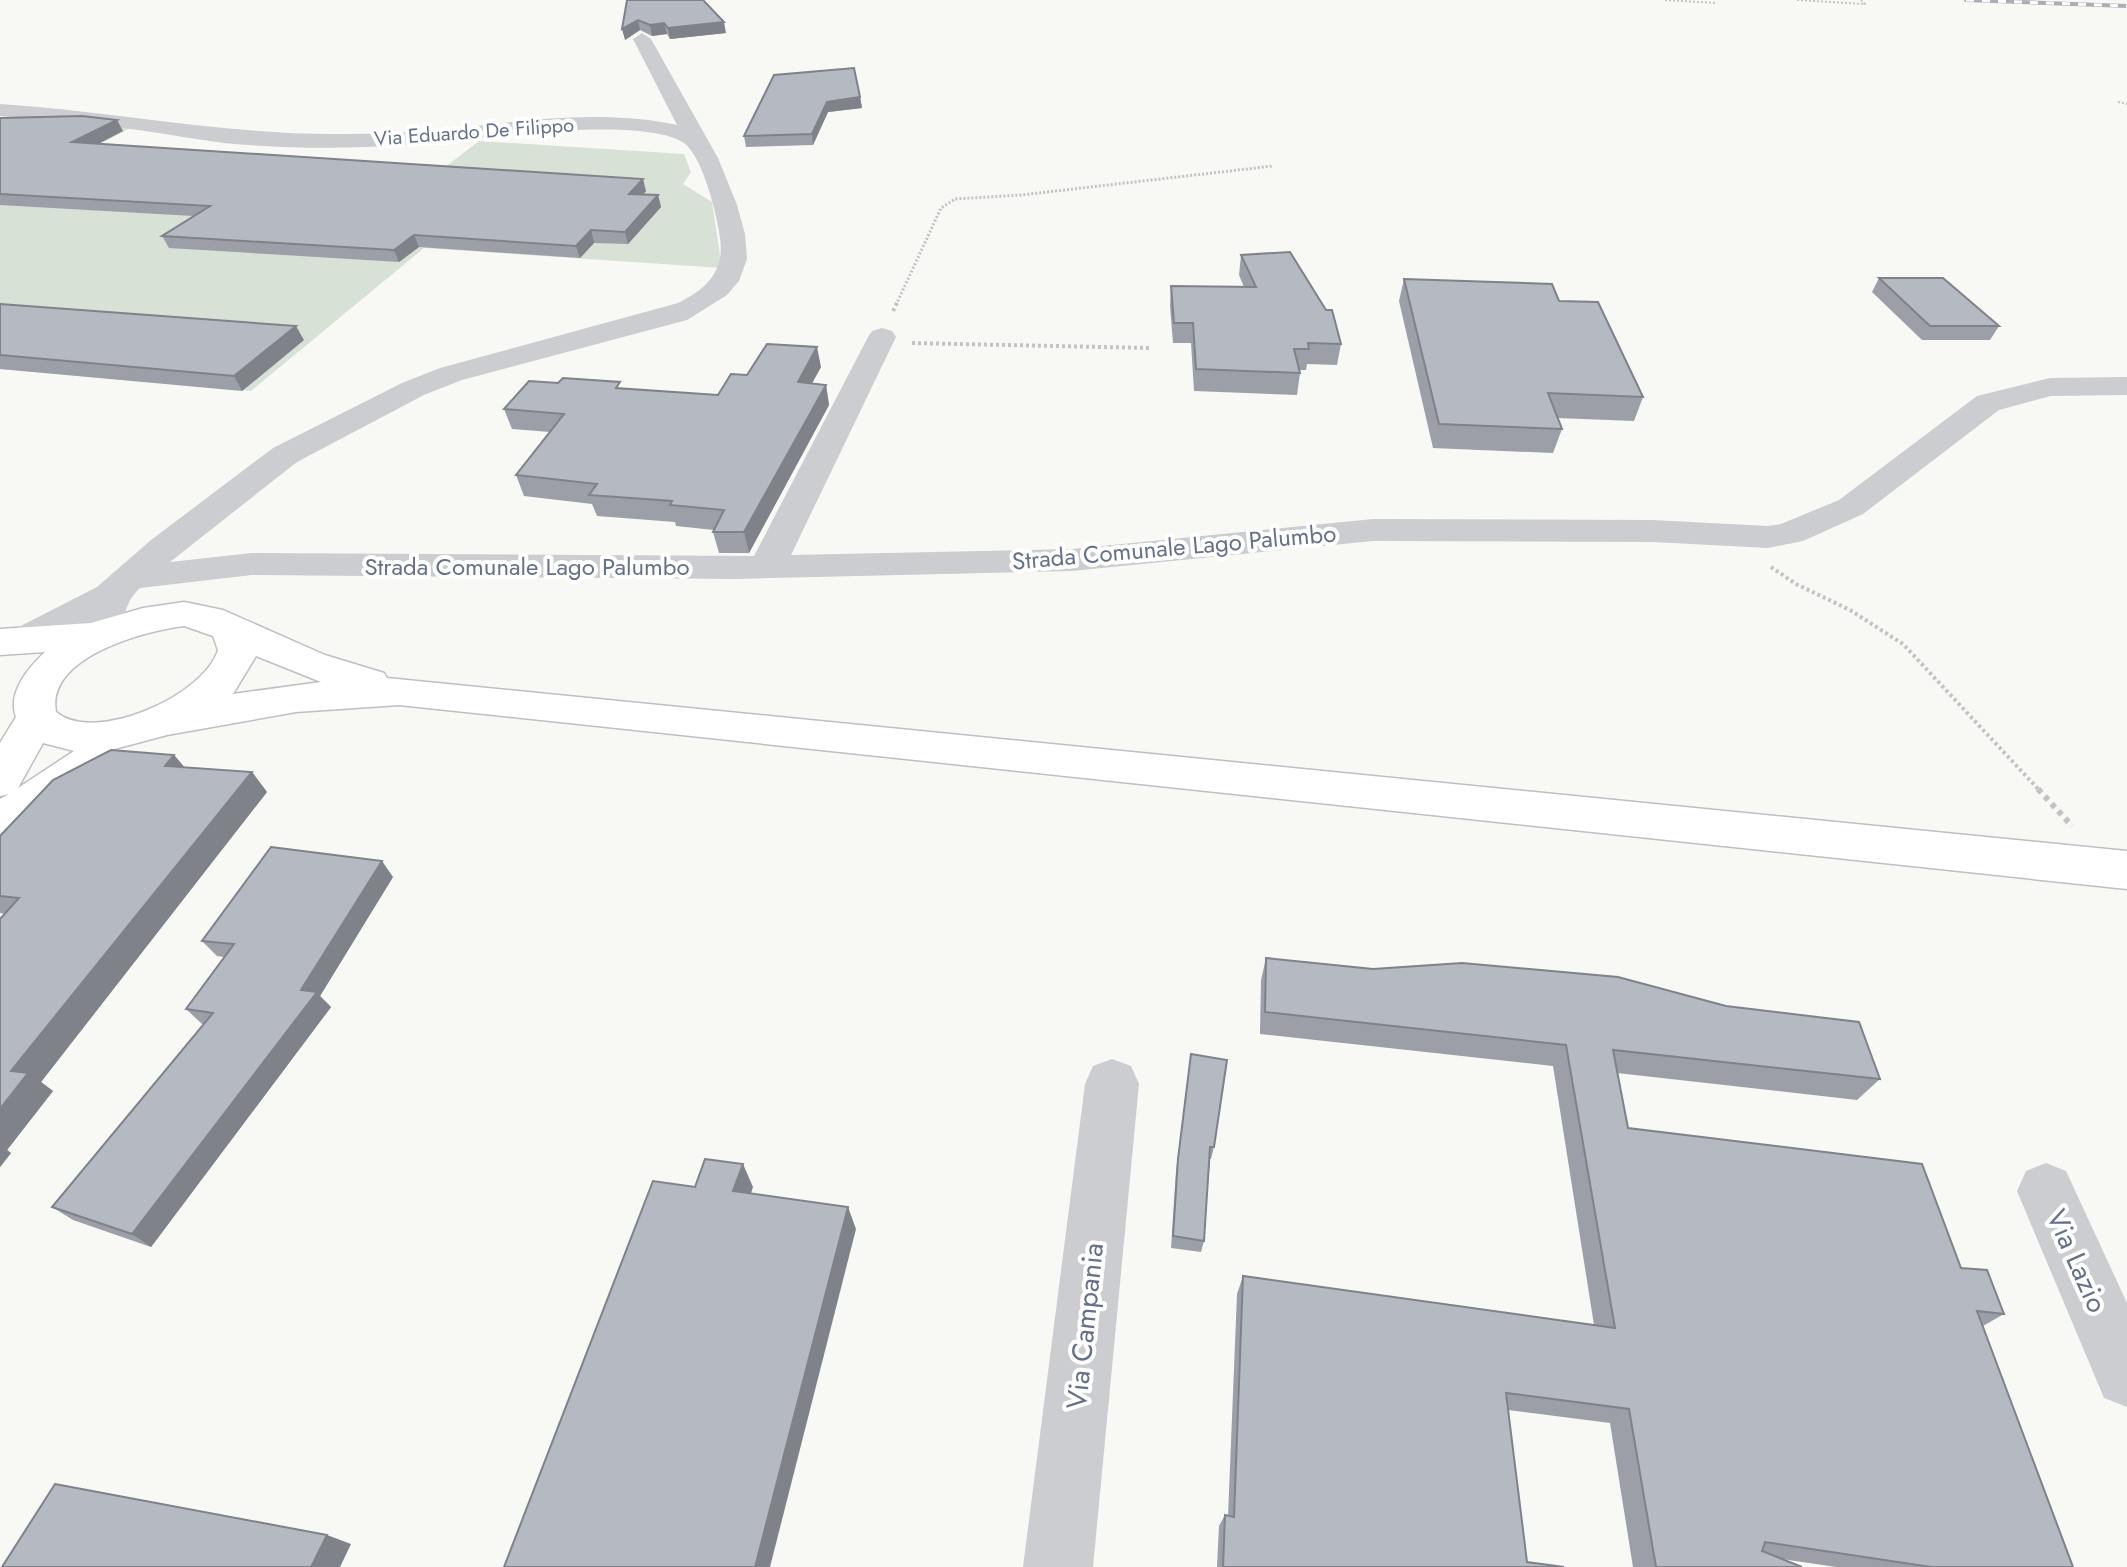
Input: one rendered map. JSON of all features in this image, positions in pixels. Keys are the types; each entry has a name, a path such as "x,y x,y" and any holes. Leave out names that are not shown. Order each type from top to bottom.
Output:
{"main road":[{"path":"0,780 35,711 37,688 48,672 64,657 99,636 160,616 219,623 311,665 399,691"},
{"path":"0,822 152,725 195,704 229,672 237,657 239,642 219,623"},
{"path":"11,641 99,636"},
{"path":"0,681 56,732 88,737 296,698 399,691 2110,868"}],"street":[{"path":"11,641 120,586 285,455 413,389 451,374 677,314 707,301 719,291 733,259 734,246 726,200 642,39"},
{"name":"Via Eduardo De Filippo","path":"0,110 105,119 253,139 423,138 544,124 586,123 660,130 684,134 696,141"},
{"path":"767,567 881,340"},
{"name":"Strada Comunale Lago Palumbo","path":"120,586 191,569 252,564 767,567 1072,560 1373,530 1653,531 1744,537 1790,533 1851,507 1988,403 2050,387 2127,386"},
{"path":"203,519 191,569 192,593 219,623"},
{"path":"99,636 120,586"},
{"name":"Via Campania","path":"1058,1567 1112,1084"},
{"name":"Via Lazio","path":"2046,1191 2127,1375"}],"path":[{"path":"1665,0 1716,3"},
{"path":"1797,0 1865,4 1861,0"},
{"path":"2118,102 2127,104"},
{"path":"1151,348 881,340 934,222 946,203 955,199 1021,195 1273,166"},
{"path":"1744,537 1757,556 1772,569 1850,610 1903,644 2110,868"}],"shaded area":[{"path":"134,126 85,152 435,175 479,141 684,154 691,172 683,184 712,202 722,268 424,248 251,391 0,369 0,129"}],"building":[{"path":"627,0 703,0 724,22 668,28 664,23 650,25 638,20 622,29"},
{"path":"854,68 860,97 827,102 812,134 744,136 774,75"},
{"path":"82,116 117,120 72,142 643,179 629,194 658,195 625,232 591,230 576,246 414,235 394,250 162,236 210,206 0,194 0,118"},
{"path":"1290,252 1326,310 1332,310 1341,344 1308,343 1309,349 1294,349 1300,373 1196,369 1193,323 1174,323 1171,286 1256,287 1241,255"},
{"path":"1879,278 1943,278 1999,326 1930,326"},
{"path":"1404,279 1552,284 1559,301 1598,302 1643,397 1548,393 1562,429 1439,424"},
{"path":"0,304 296,326 234,376 0,355"},
{"path":"767,344 817,347 798,382 826,385 744,532 713,532 724,510 670,505 672,501 589,495 597,484 516,475 564,414 504,409 529,381 558,383 563,378 620,382 616,388 718,395 731,374 747,375"},
{"path":"111,750 174,755 165,766 252,772 11,1071 28,1073 0,1109 0,919 19,898 0,896 0,836 53,780"},
{"path":"271,847 382,861 301,990 317,992 132,1234 52,1207 213,1013 186,1009 234,944 202,941"},
{"path":"1266,958 1373,969 1462,963 1618,977 1726,1006 1859,1022 1880,1079 1613,1050 1628,1128 1922,1164 1961,1268 1987,1270 2004,1314 1977,1311 2073,1567 1931,1567 1765,1542 1762,1551 1802,1567 1656,1567 1629,1409 1506,1393 1527,1562 1564,1567 1223,1567 1225,1515 1234,1517 1243,1276 1615,1328 1566,1045 1265,1012"},
{"path":"1191,1054 1227,1060 1214,1147 1210,1147 1204,1241 1173,1236 1178,1159"},
{"path":"705,1159 743,1164 733,1191 848,1207 755,1567 504,1567 653,1181 695,1187"},
{"path":"55,1484 327,1535 311,1567 2,1567"}],"railway":[{"path":"1966,0 2127,6"}]}
